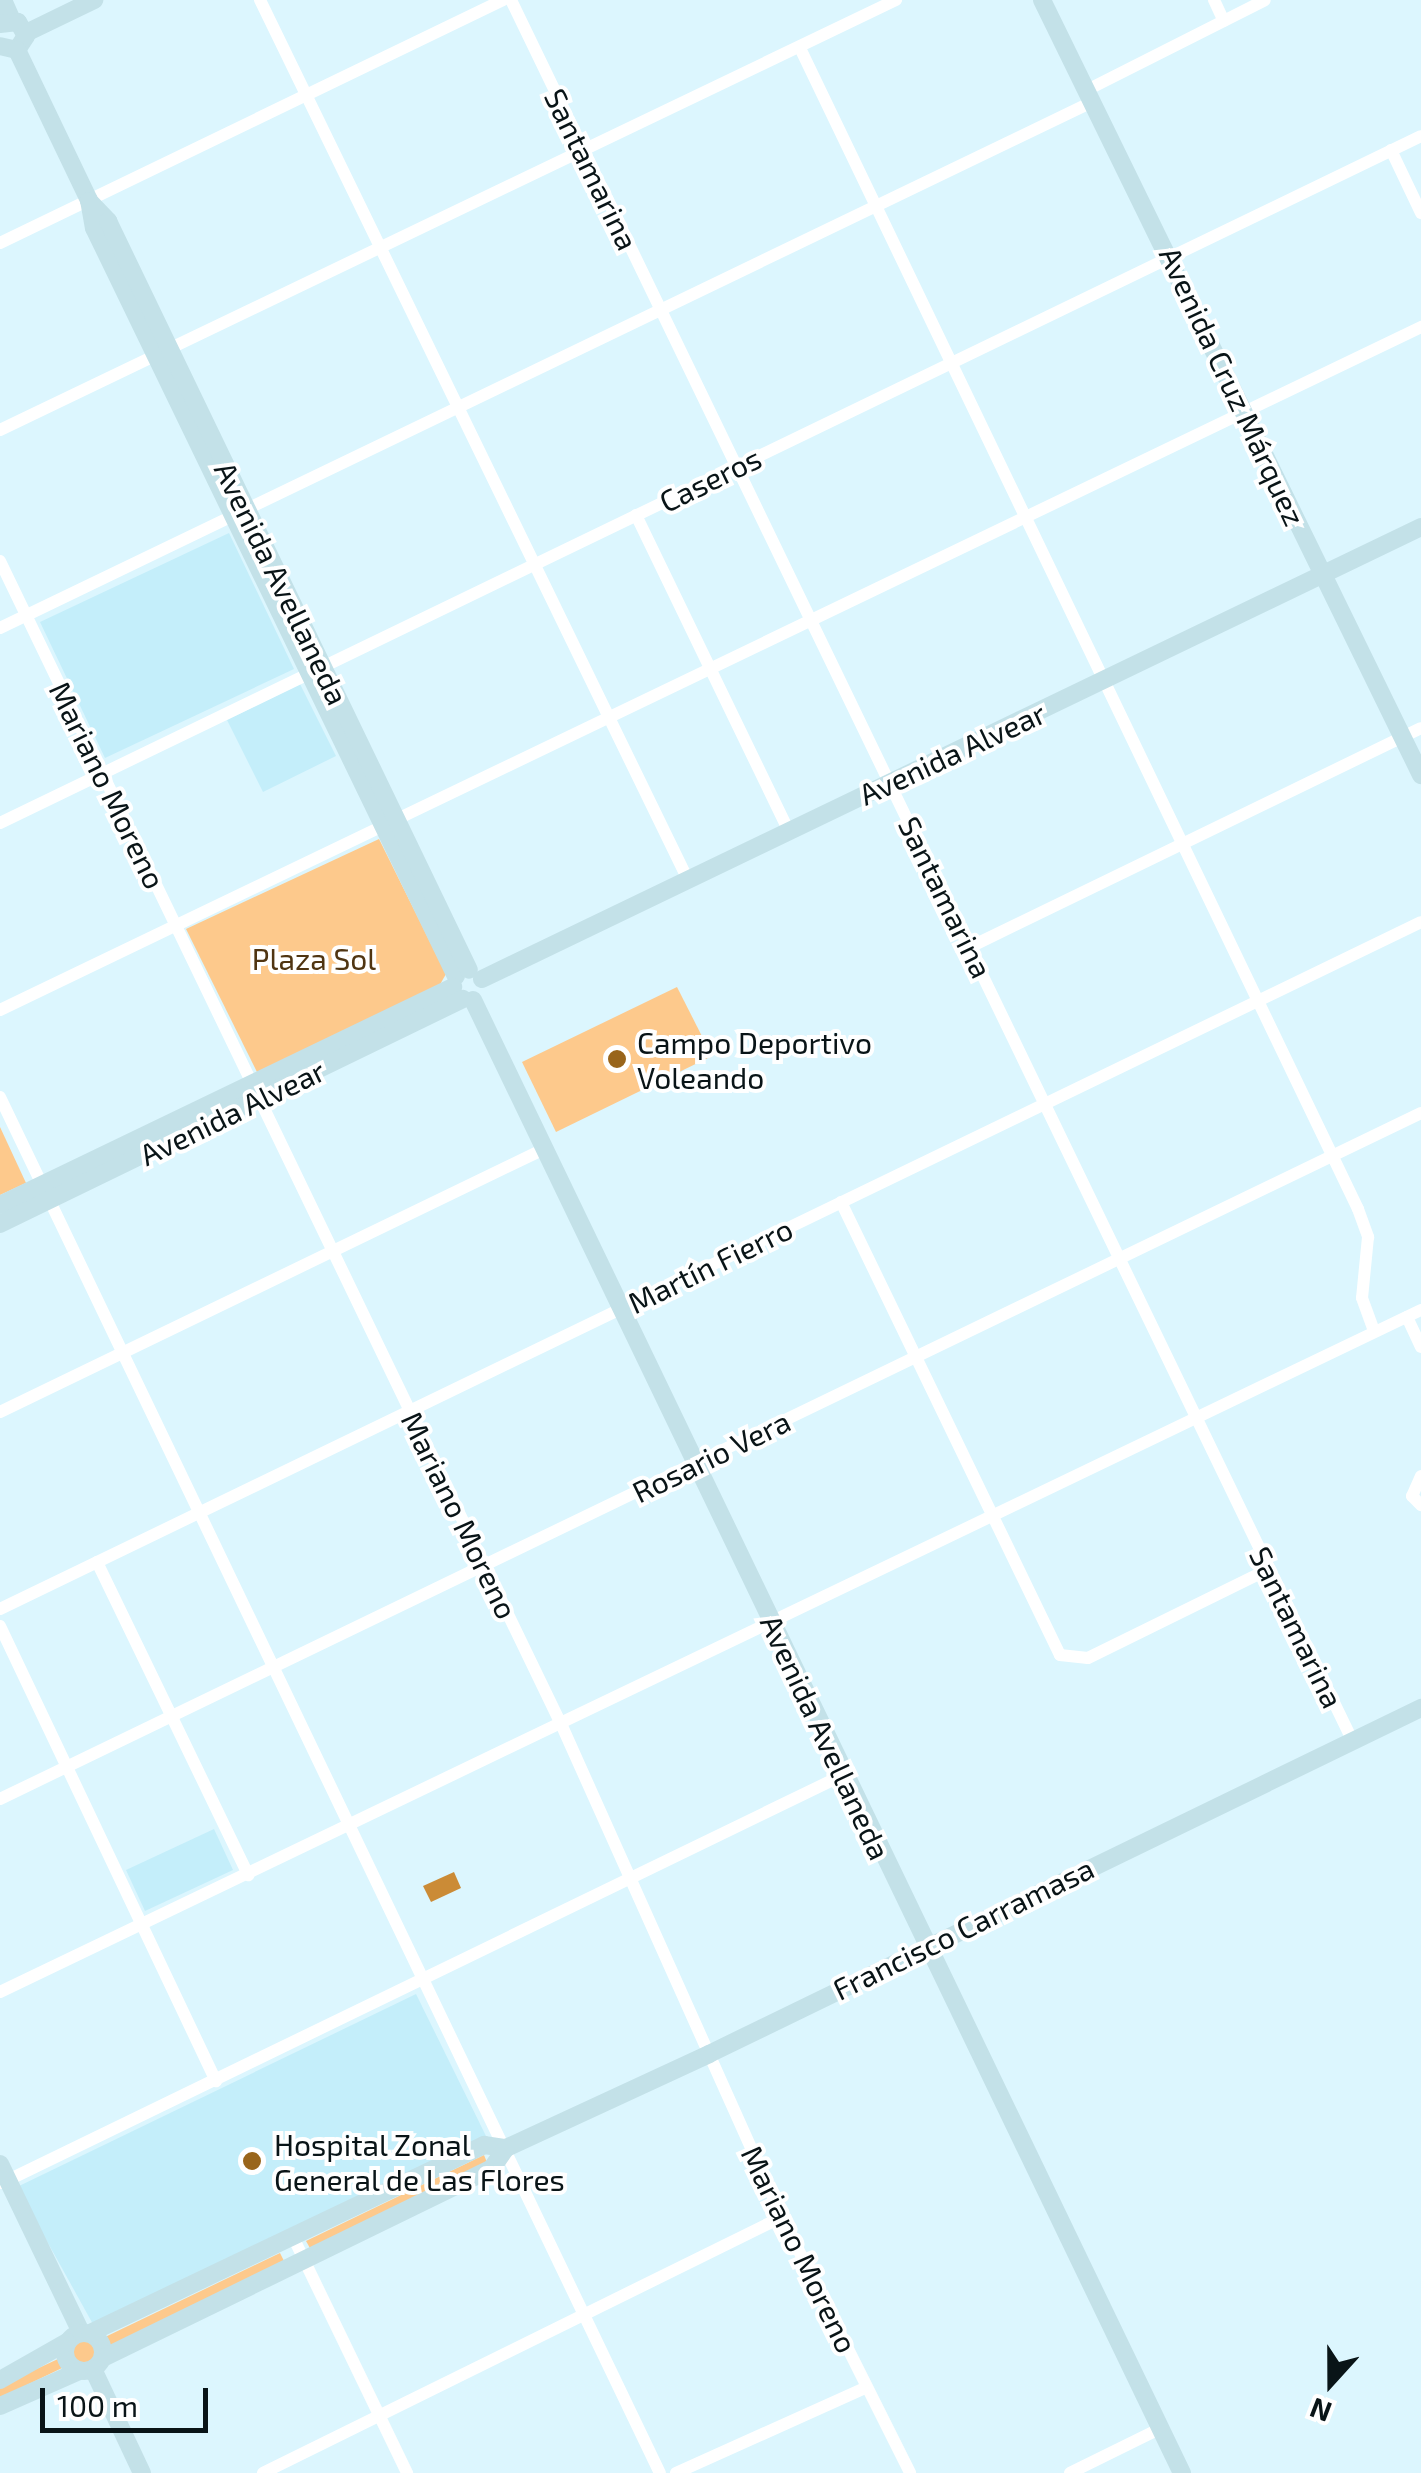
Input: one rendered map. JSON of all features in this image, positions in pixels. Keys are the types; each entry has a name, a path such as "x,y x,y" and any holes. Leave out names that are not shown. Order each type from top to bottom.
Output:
{"street":[{"name":"Avenida Avellaneda","path":"3,0 10,37 89,200 94,228 162,352 240,512 924,1946 1182,2473"},
{"path":"10,37 72,0"},
{"path":"10,37 94,0"},
{"path":"260,0 378,250 687,878"},
{"path":"0,244 503,0"},
{"name":"Santamarina","path":"511,0 1353,1742"},
{"path":"0,430 585,155 896,0"},
{"name":"Avenida Cruz Márquez","path":"1042,0 1172,256 1421,775"},
{"path":"1214,0 1224,21"},
{"path":"0,628 879,206 1264,0"},
{"path":"800,48 1365,1226 1362,1298 1374,1331"},
{"name":"Caseros","path":"0,823 1421,136"},
{"path":"1391,150 1421,213"},
{"path":"0,1010 1421,327"},
{"path":"636,515 788,830"},
{"name":"Avenida Alvear","path":"0,1224 46,1193 466,985 1421,527"},
{"name":"Mariano Moreno","path":"0,560 562,1726 782,2217 910,2473"},
{"path":"970,947 1421,728"},
{"name":"Martín Fierro","path":"0,1608 1421,922"},
{"path":"0,1097 660,2473"},
{"name":"Rosario Vera","path":"0,1799 1421,1113"},
{"path":"0,1412 546,1148"},
{"name":"Avenida Alvear","path":"0,1205 46,1193"},
{"path":"841,1202 1055,1649 1070,1659 1088,1658 1269,1569"},
{"path":"0,1992 773,1625 1421,1310"},
{"path":"1406,1317 1421,1347"},
{"path":"1421,1476 1412,1496 1421,1506"},
{"path":"97,1562 248,1875"},
{"path":"0,1626 216,2081"},
{"name":"Francisco Carramasa","path":"0,2380 77,2336 484,2146 506,2148 709,2054 924,1946 1421,1708"},
{"path":"92,2366 103,2346 77,2336 2,2180 216,2081 845,1774"},
{"name":"Francisco Carramasa","path":"0,2406 92,2366 303,2258 492,2168 506,2148"},
{"path":"263,2473 782,2217"},
{"path":"294,2238 407,2473"},
{"path":"77,2336 66,2360 92,2366"},
{"path":"92,2366 142,2473"},
{"path":"676,2473 867,2387"},
{"path":"1070,2473 1160,2428"}],"shaded area":[{"path":"229,533 294,669 105,758 40,622"},
{"path":"300,684 336,756 263,792 227,720"},
{"path":"214,1829 233,1870 145,1911 126,1870"},
{"path":"454,1872 461,1888 431,1902 423,1886"},
{"name":"Hospital Zonal General de Las Flores","path":"416,1994 486,2136 94,2326 17,2187"}],"green space":[{"name":"Plaza Sol","path":"379,839 446,974 438,988 257,1072 186,929"},
{"name":"Campo Deportivo Voleando","path":"677,987 712,1056 556,1132 522,1062"},
{"path":"0,1127 26,1183 0,1195"},
{"path":"484,2155 488,2165 311,2250 306,2241"},
{"path":"280,2253 285,2263 108,2348 103,2338"},
{"path":"80,2341 88,2341 95,2352 88,2363 80,2363 73,2356 73,2348"},
{"path":"58,2359 62,2368 0,2398 0,2386"}],"place":[{"name":"Campo Deportivo Voleando","path":"617,1059"},
{"name":"Hospital Zonal General de Las Flores","path":"252,2161"}]}
